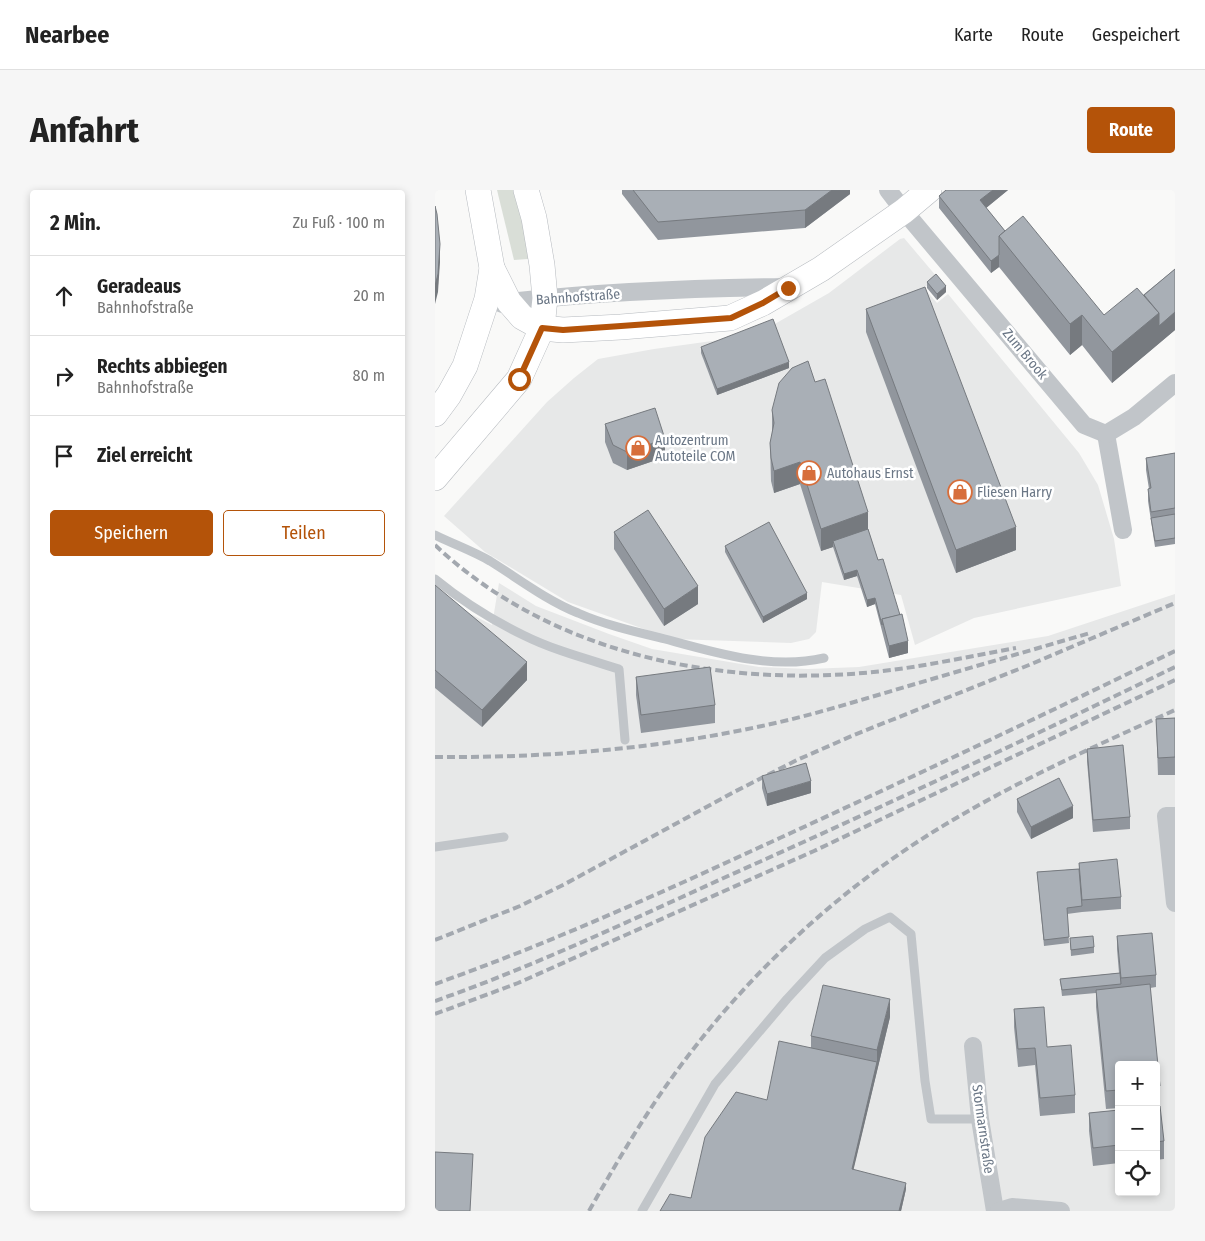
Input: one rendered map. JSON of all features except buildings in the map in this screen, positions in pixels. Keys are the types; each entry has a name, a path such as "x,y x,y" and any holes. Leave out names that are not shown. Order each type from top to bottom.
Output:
{"main road":[{"path":"478,190 492,268 509,302 522,317 542,328 545,298 542,265 534,218 526,190"},
{"name":"Bahnhofstraße","path":"435,478 519,379 542,328 563,330 602,328 731,318 763,303 821,269 904,211 929,190"},
{"path":"435,414 449,395 465,366 483,314 492,268"}],"street":[{"name":"Zum Brook","path":"888,190 1084,425 1106,434"},
{"name":"Bahnhofstraße","path":"483,314 495,306 509,302 545,298 733,288 788,288"},
{"path":"1123,530 1106,434 1134,417 1174,386"},
{"path":"1170,816 1175,903"},
{"name":"Stormarnstraße","path":"973,1046 980,1119 995,1211"},
{"path":"999,1211 1012,1207 1061,1211"}],"lane":[{"path":"435,536 489,560 533,590 577,613 626,629 741,658 781,662 808,661 824,658"},
{"path":"435,579 461,600 524,636 573,655 619,669 625,740"},
{"path":"435,847 504,838"},
{"path":"641,1211 715,1084 787,999 825,958 865,929 890,917 911,934 925,1081 931,1119 980,1119"}],"shaded area":[{"path":"497,190 515,190 520,204 529,253 528,259 514,260"},
{"path":"904,238 937,277 924,288 937,303 948,294 1079,453 1098,485 1114,539 1121,586 974,618 915,645 901,595 822,582 816,632 809,639 791,643 672,639 568,602 485,552 444,516 547,402 598,359 734,338 773,325 829,293 900,239"},
{"path":"499,583 536,606 652,649 759,667 808,669 859,667 1048,636 1175,594 1175,1211 435,1211 435,591 459,608 492,625"}],"railway":[{"path":"435,545 480,582 528,612 580,636 635,654 691,666 748,674 806,676 863,673 920,666 1016,648"},
{"path":"435,940 520,906 565,884 797,760 1175,603"},
{"path":"435,757 558,754 641,746 722,734 816,713 1090,633"},
{"path":"435,984 598,920 810,824 1175,651"},
{"path":"435,1001 546,958 619,926 1008,747 1175,667"},
{"path":"435,1014 518,983 814,851 1175,680"},
{"path":"589,1211 655,1102 685,1060 753,979 790,942 830,907 871,874 914,844 984,802 1038,774 1175,710"}],"place":[{"name":"Autozentrum Autoteile COM","path":"638,448"},
{"name":"Autohaus Ernst","path":"809,473"},
{"name":"Fliesen Harry","path":"960,492"}],"route":[{"path":"519,379 542,328 563,330 731,318 763,303 788,288"}]}
